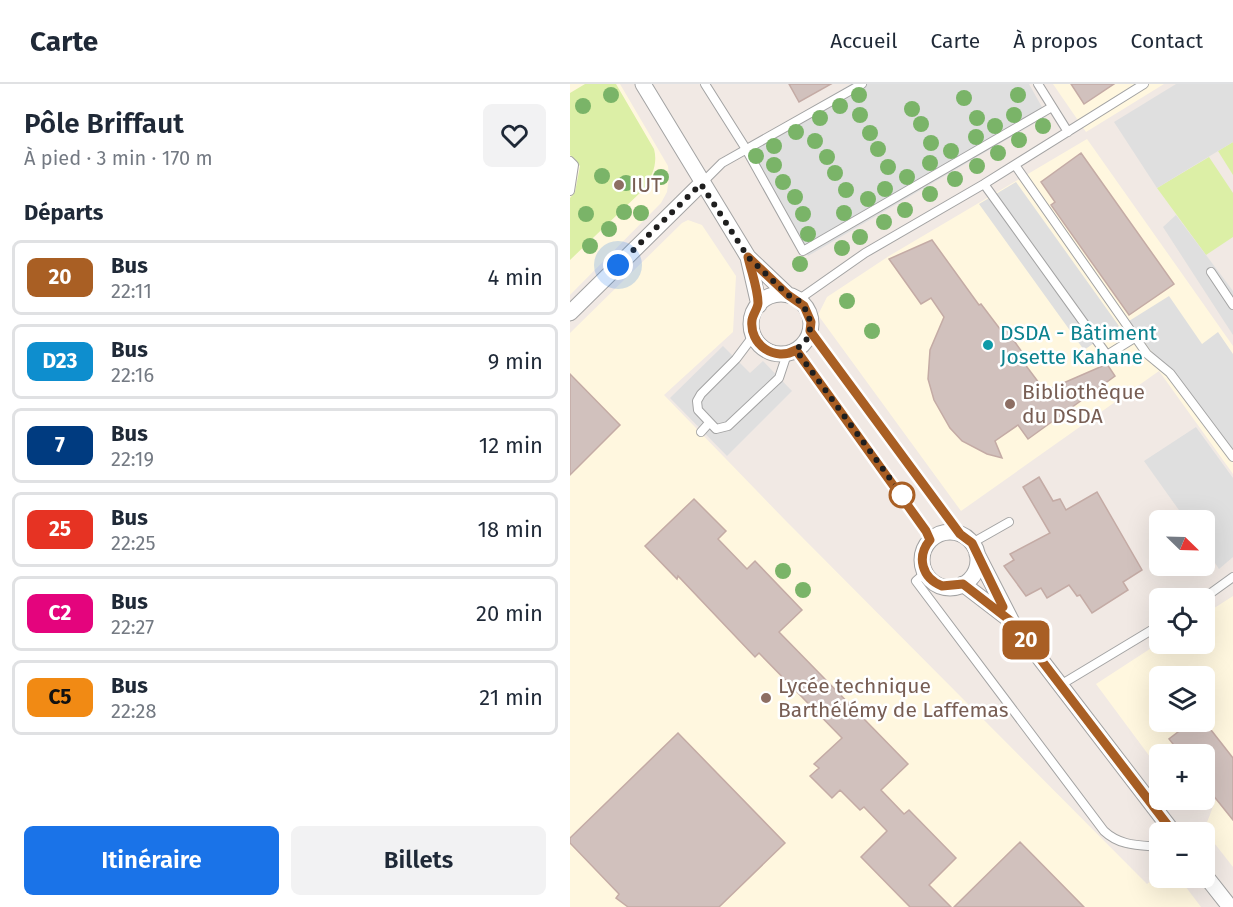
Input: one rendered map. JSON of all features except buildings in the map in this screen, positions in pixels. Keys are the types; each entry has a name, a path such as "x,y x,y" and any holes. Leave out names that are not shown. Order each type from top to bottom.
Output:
{"street":[{"path":"642,84 701,184 748,257 793,297 809,314 810,331 807,339 792,352 771,352 758,343 754,335 752,319 759,305 772,296 793,297"},
{"path":"570,313 701,184"},
{"path":"748,257 759,305"},
{"path":"975,549 973,575 963,584 942,586 926,573 922,560 930,540 944,532 960,534 975,549 1012,622 1062,684 1166,822"},
{"path":"963,584 1012,622"},
{"path":"1215,888 1230,907"}],"lane":[{"path":"705,84 746,149 803,251 1052,107"},
{"path":"701,184 722,163 862,84"},
{"path":"1038,84 1068,132"},
{"path":"793,297 984,184 1144,84"},
{"path":"570,161 574,165 570,191"},
{"path":"1015,165 1147,354 1170,374 1233,457"},
{"path":"984,184 1107,355 1136,338"},
{"path":"1211,272 1233,305"},
{"path":"810,331 960,534"},
{"path":"754,335 741,353 701,394 698,410 709,423 716,429 728,426 779,378 792,352 902,495 930,540"},
{"path":"701,432 709,423"},
{"path":"975,549 1009,522"},
{"path":"926,573 916,581 1104,831 1113,839 1124,844 1149,846"},
{"path":"1215,590 1233,577"},
{"path":"1062,684 1149,631"}],"shaded area":[{"name":"IUT","path":"570,84 620,84 668,166 669,177 667,192 661,203 570,295"},
{"path":"851,84 1029,84 1047,116 808,256 745,146"},
{"path":"1053,84 1164,84 1086,132"},
{"path":"1176,84 1233,84 1233,142 1157,188 1114,122"},
{"path":"1087,139 1233,346 1233,474 1159,371 961,511 818,315 827,297 889,256"},
{"path":"1016,182 1119,326 1084,350 979,204"},
{"path":"1176,215 1233,291 1233,335 1163,227"},
{"name":"Lycée technique Barthélémy de Laffemas","path":"688,220 702,225 736,276 733,332 664,395 1147,884 1149,882 1149,888 1187,888 1201,907 570,907 570,333 682,223"},
{"path":"1169,296 1202,344 1218,332 1233,354 1233,461 1129,321"},
{"path":"723,346 750,373 763,361 792,391 727,456 670,398"},
{"path":"1196,427 1233,478 1233,557 1219,569 1215,563 1215,510 1179,510 1144,461"},
{"path":"1233,596 1233,867 1215,844 1215,822 1207,822 1212,810 1215,810 1215,744 1149,744 1149,756 1096,684 1149,650 1149,654 1215,654 1215,608"}],"green space":[{"name":"IUT","path":"585,84 616,84 654,149 655,165 644,189 570,260 570,198 575,192 580,166 570,155 570,93"},
{"path":"1233,142 1233,175 1218,151"},
{"path":"1209,157 1233,193 1233,237 1206,255 1157,188"}],"bus line":[{"name":"20","path":"1003,607 972,543 960,534 810,331 811,322 804,306 788,295 748,257 759,305 752,319 752,328 758,343 771,352 779,354 787,354 796,350 902,495 930,540 923,552 922,560 930,579 935,584 949,588 963,584 1012,622 1062,684 1166,822"}],"place":[{"name":"IUT","path":"619,185"},
{"name":"DSDA - Bâtiment Josette Kahane","path":"988,345"},
{"name":"Bibliothèque du DSDA","path":"1010,404"},
{"name":"Lycée technique Barthélémy de Laffemas","path":"766,698"}],"route":[{"path":"618,265 701,184 748,257 788,295 804,306 811,322 810,331 807,339 796,350 902,495"}]}
